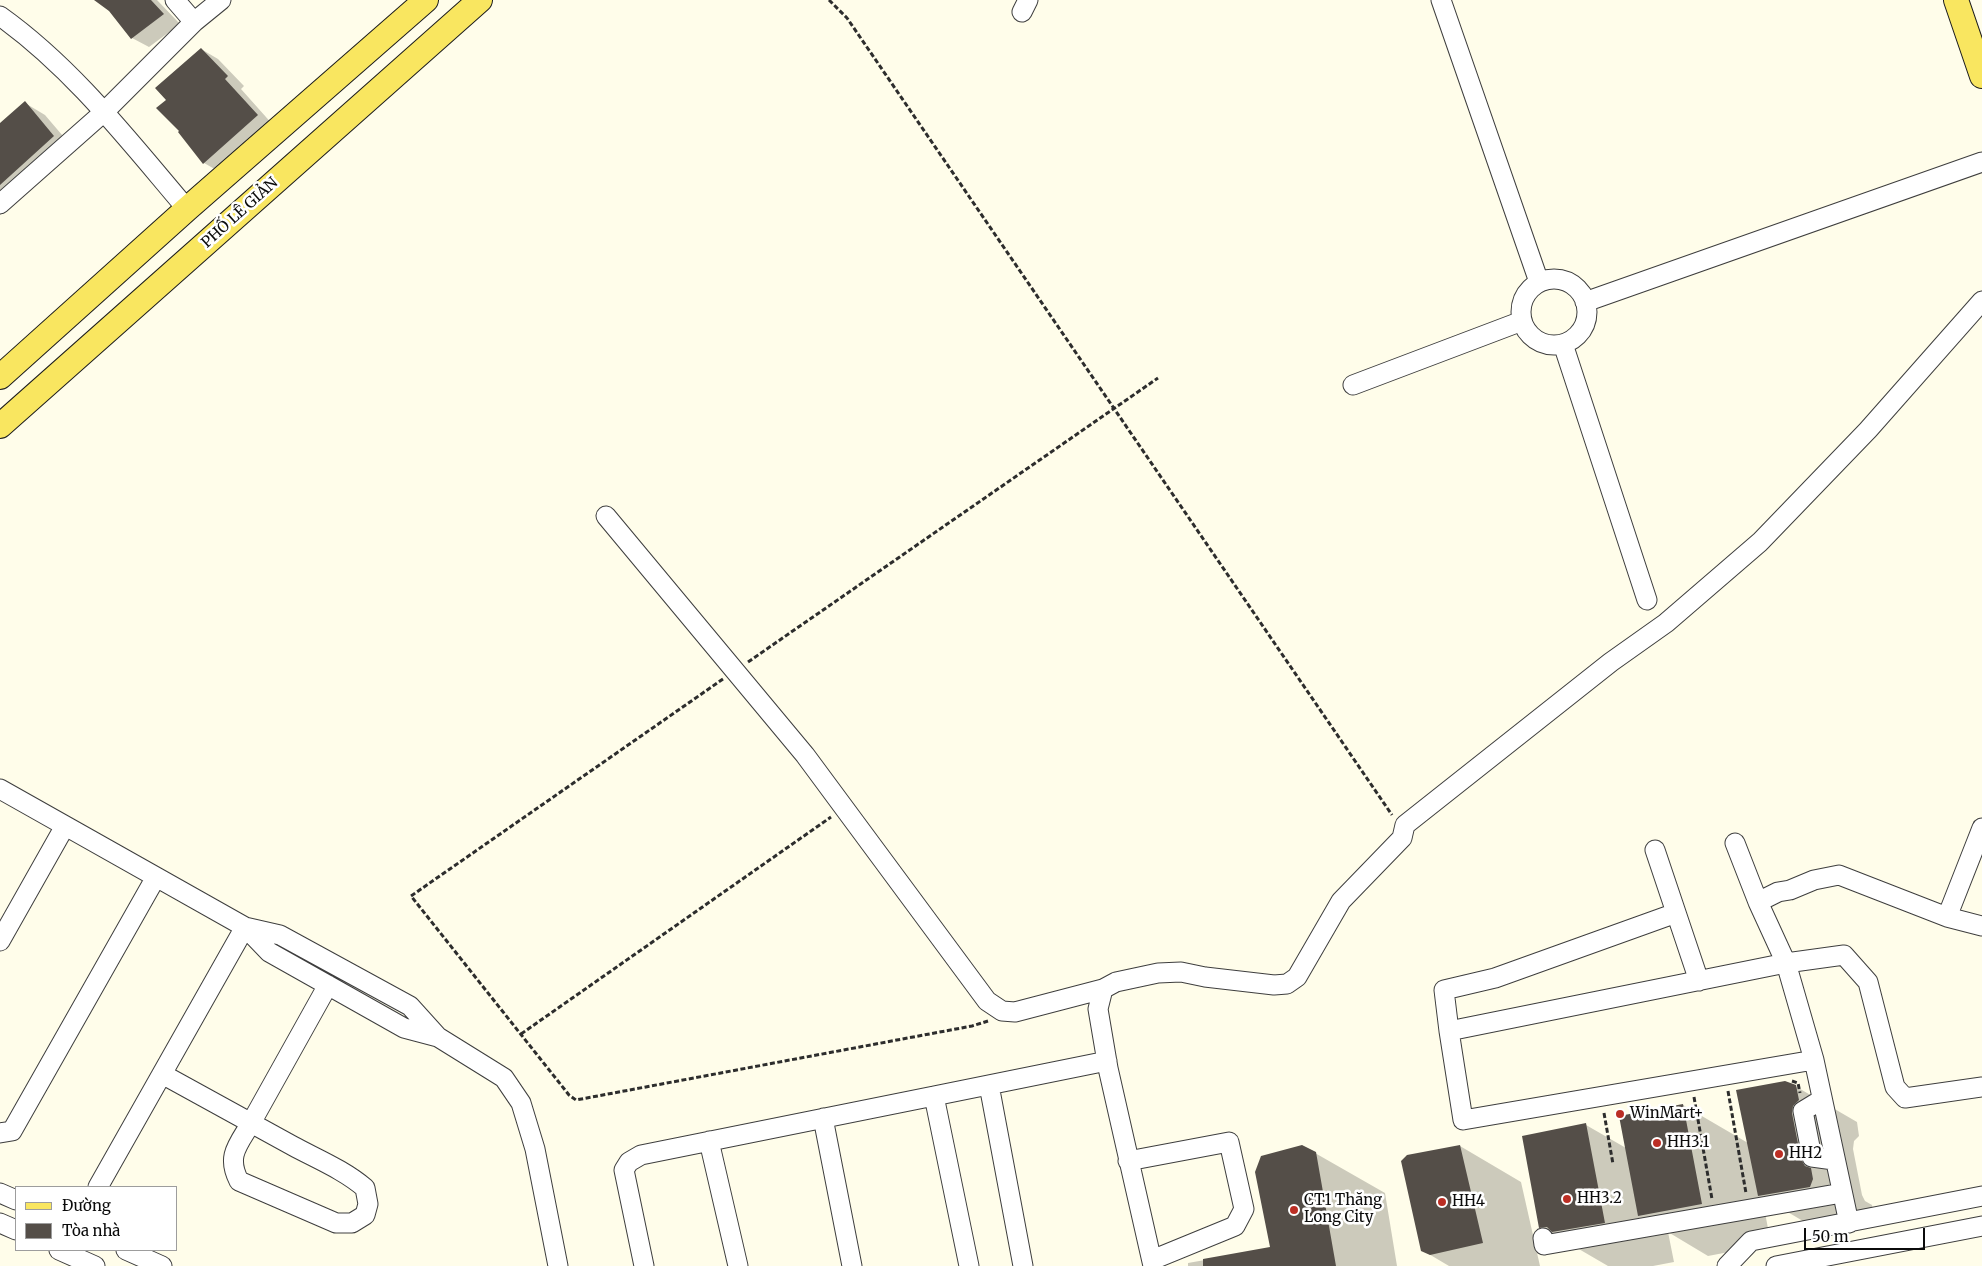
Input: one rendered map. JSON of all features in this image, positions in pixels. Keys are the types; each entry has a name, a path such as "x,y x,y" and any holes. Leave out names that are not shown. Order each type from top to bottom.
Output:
{"main road":[{"path":"0,376 426,0"},
{"name":"PHỐ LÊ GIẢN","path":"0,426 480,0"},
{"path":"1956,0 1982,76"},
{"path":"187,209 212,237"}],"street":[{"path":"175,0 194,22"},
{"path":"0,204 104,112 194,22 220,0"},
{"path":"1440,0 1539,282"},
{"path":"0,16 49,54 104,112 187,209"},
{"path":"1585,302 1982,162"},
{"path":"1550,279 1562,280 1572,284 1580,292 1585,302 1586,318 1580,332 1563,344 1552,345 1542,343 1533,338 1526,330 1522,321 1523,298 1539,282 1550,279"},
{"path":"606,516 805,755 987,1001 1002,1011 1015,1012 1103,989 1129,978 1158,973 1181,972 1205,977 1274,985 1287,984 1297,977 1342,901 1402,838 1405,825 1611,662 1666,623 1760,542 1868,430 1982,302"},
{"path":"1353,385 1522,321"},
{"path":"1563,344 1647,600"},
{"path":"0,789 156,878 245,926 280,935 410,1006 438,1037 504,1078 520,1103 535,1149 558,1266"},
{"path":"0,941 65,826"},
{"path":"1947,917 1982,828"},
{"path":"1735,843 1758,902 1786,963 1814,1060 1821,1100 1849,1223"},
{"path":"1654,850 1699,981"},
{"path":"1758,902 1778,892 1790,890 1814,880 1839,875 1947,917 1982,926"},
{"path":"0,1133 12,1131 156,878"},
{"path":"1676,913 1495,978 1444,990 1463,1120 1814,1060"},
{"path":"245,926 269,952 404,1028 438,1037"},
{"path":"99,1186 245,926"},
{"path":"1449,1032 1786,963 1844,955 1868,982 1895,1087 1905,1098 1982,1086"},
{"path":"162,1074 250,1123 353,1178 365,1188 368,1204 365,1215 352,1223 336,1223 239,1181 232,1168 235,1151 250,1123 328,985"},
{"path":"1103,989 1098,1009 1107,1061 1128,1161 1152,1263 1235,1226 1244,1209 1229,1142 1128,1161"},
{"path":"644,1266 624,1170 629,1162 640,1155 1107,1061"},
{"path":"989,1085 1023,1266"},
{"path":"934,1096 969,1266"},
{"path":"1821,1100 1803,1111 1812,1157 1834,1160"},
{"path":"823,1118 852,1266"},
{"path":"709,1141 738,1266"},
{"path":"0,1193 15,1200"},
{"path":"1543,1238 1544,1245 1706,1213 1842,1193"},
{"path":"1727,1266 1752,1241 1982,1196"},
{"path":"0,1223 15,1230"},
{"path":"1778,1266 1982,1226"},
{"path":"61,1251 95,1266"},
{"path":"128,1251 162,1266"}],"path":[{"path":"829,0 847,18 1398,824 1402,838"},
{"path":"1015,1012 972,1026 576,1100 569,1095 411,896 1158,378"},
{"path":"521,1034 844,808"},
{"path":"1726,1075 1759,1206"},
{"path":"1787,1079 1798,1083 1803,1111"},
{"path":"1691,1081 1706,1213"},
{"path":"1600,1097 1613,1164"}],"building":[{"path":"94,0 151,0 164,14 131,39 109,11"},
{"path":"201,48 228,76 225,79 258,115 203,164 179,131 156,108 166,100 155,88"},
{"path":"25,101 54,136 0,185 0,123"},
{"name":"HH2","path":"1785,1081 1796,1085 1799,1100 1793,1106 1792,1113 1801,1159 1805,1166 1811,1168 1813,1179 1810,1187 1758,1196 1736,1090"},
{"name":"HH3.1","path":"1683,1104 1702,1204 1638,1216 1619,1116"},
{"name":"HH3.2","path":"1586,1123 1605,1223 1552,1232 1547,1227 1539,1228 1522,1136"},
{"name":"CT1 Thăng Long City","path":"1302,1145 1316,1152 1336,1266 1203,1266 1203,1259 1270,1247 1255,1172 1261,1156"},
{"name":"HH4","path":"1460,1145 1483,1243 1430,1255 1421,1251 1401,1161 1407,1155"}],"place":[{"name":"WinMart+","path":"1620,1114"},
{"name":"HH3.1","path":"1657,1143"},
{"name":"HH2","path":"1779,1154"},
{"name":"HH3.2","path":"1567,1199"},
{"name":"HH4","path":"1442,1202"},
{"name":"CT1 Thăng Long City","path":"1294,1210"}]}
